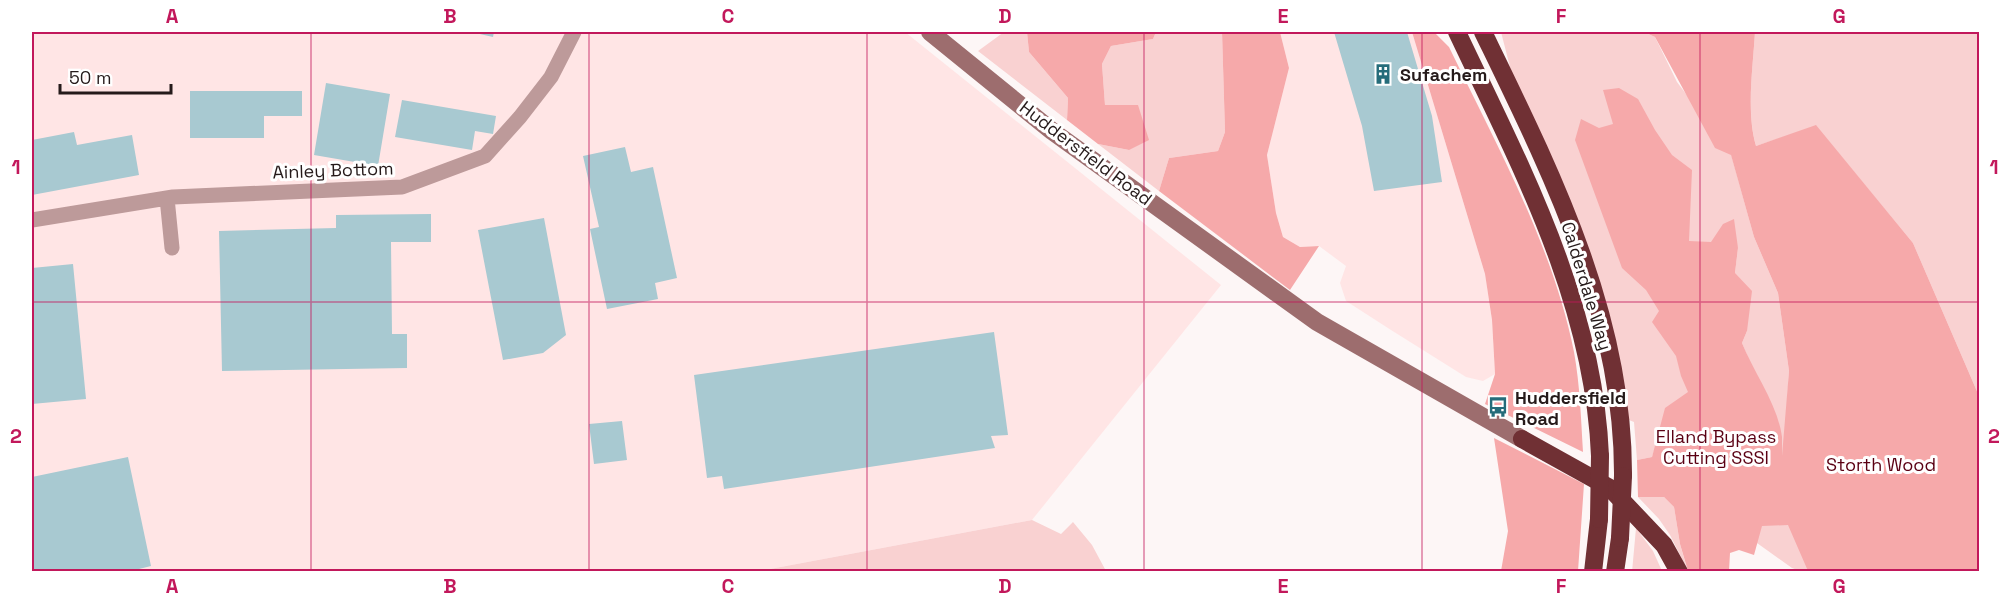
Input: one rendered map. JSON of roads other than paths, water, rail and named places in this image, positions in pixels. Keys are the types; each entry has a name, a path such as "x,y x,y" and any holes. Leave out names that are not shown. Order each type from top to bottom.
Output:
{"highway":[{"name":"Calderdale Way","path":"1457,32 1543,216 1583,336 1595,391 1600,456 1599,519 1593,572"},
{"name":"Calderdale Way","path":"1483,32 1556,187 1598,302 1616,381 1622,427 1623,476 1620,538 1615,572"},
{"path":"1522,439 1610,488 1664,545 1679,572"}],"street":[{"name":"Ainley Bottom","path":"32,220 167,198 402,187 485,156 520,117 551,77 574,32"},
{"name":"Huddersfield Road","path":"930,32 1052,131 1317,322 1522,439"},
{"path":"167,198 172,248"}],"place":[{"name":"Sufachem","path":"1383,74"},
{"name":"Huddersfield Road","path":"1498,407"}],"park label":[{"name":"Elland Bypass Cutting SSSI","path":"1716,446"},
{"name":"Storth Wood","path":"1881,464"}]}
